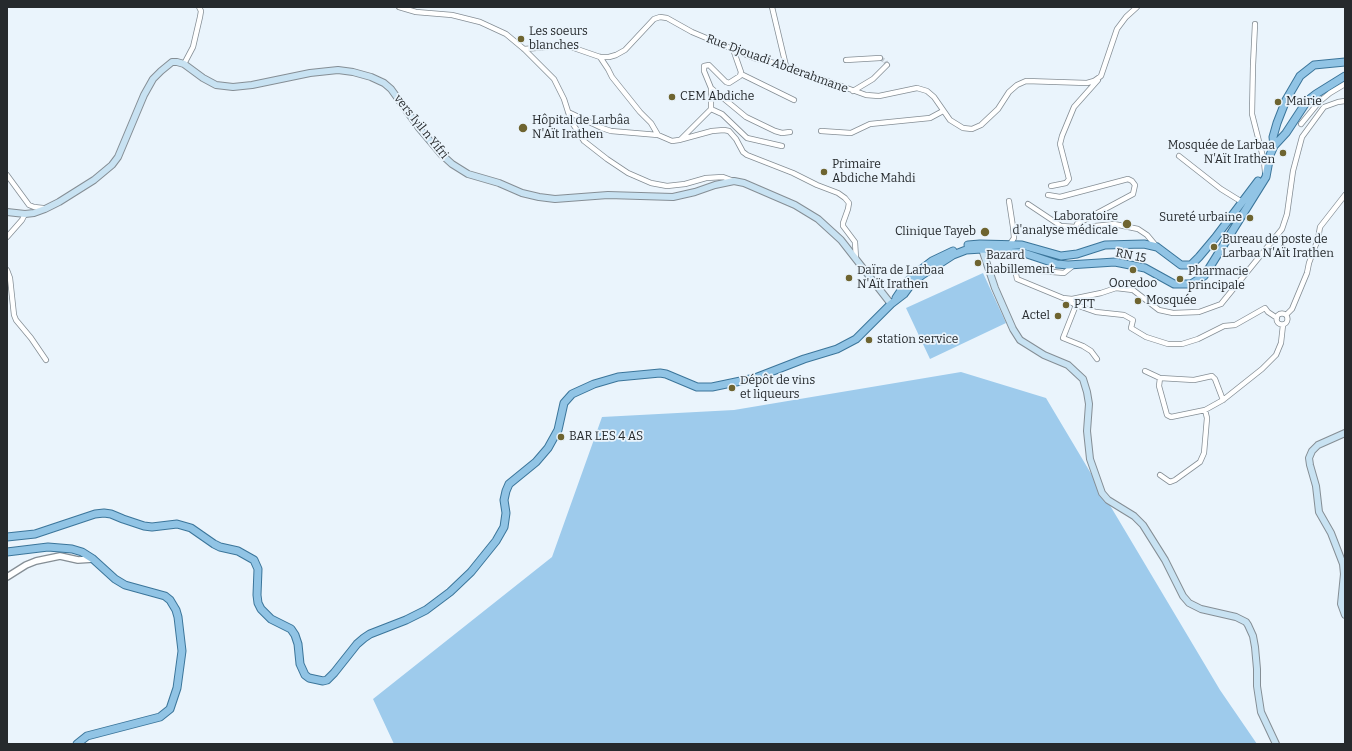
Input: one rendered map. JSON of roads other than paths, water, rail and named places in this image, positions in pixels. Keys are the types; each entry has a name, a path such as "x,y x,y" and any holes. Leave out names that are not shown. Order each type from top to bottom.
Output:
{"main road":[{"path":"7,212 25,214 34,213 45,209 59,202 88,183 112,165 118,157 144,95 154,79 172,62 184,64"},
{"path":"1274,146 1273,137 1277,123 1286,100 1300,76 1314,65 1344,63"},
{"name":"vers Iγil n Yifri","path":"184,64 203,78 216,85 233,87 252,85 310,73 338,70 371,77 384,83 391,89 419,128 441,154 452,164 468,174 499,183 522,193 539,197 555,199 608,195 673,197 734,180"},
{"path":"1266,169 1274,146 1286,133 1308,101 1316,94 1345,76"},
{"name":"RN 15","path":"7,537 44,532 95,514 104,513 144,526 152,527 176,524 191,528 214,544 238,551 254,560 258,569 258,602 261,609 271,618 291,629 295,635 298,644 300,664 304,675 317,681 327,680 357,644 364,638 370,634 406,620 437,603 458,586 471,572 496,541 504,527 506,513 504,500 509,484 536,462 548,448 558,430 563,404 572,394 594,384 618,376 660,373 697,387 705,388 756,378 804,359 826,353 846,345 856,339 893,302 904,294 917,279 953,255 966,250 1010,244 1029,247 1061,256 1077,254 1105,245 1144,244 1157,247 1182,264 1191,265 1242,202 1266,169"},
{"name":"RN 15","path":"981,247 1024,253 1057,264 1074,265 1115,262 1122,263 1145,268 1174,284 1191,284 1204,276 1212,264 1266,177 1266,169"},
{"path":"734,180 795,205 818,219 841,240 893,302"},
{"path":"981,247 995,288 1013,329 1020,340 1044,355 1068,364 1083,379 1089,404 1087,431 1090,459 1102,493 1108,500 1134,516 1143,525 1165,560 1183,596 1189,603 1201,609 1236,617 1246,622 1248,625 1253,636 1255,647 1257,686 1261,712 1276,744"},
{"path":"1345,433 1318,445 1312,451 1310,465 1316,486 1319,512 1331,533 1342,564 1344,574 1341,604 1345,615"},
{"path":"7,552 48,547 60,547 82,552 93,559 115,579 126,585 160,594 170,600 174,606 178,617 182,652 177,688 170,709 160,717 87,736 77,744"}],"street":[{"path":"184,64 193,47 201,11 199,7"},
{"path":"399,7 416,12 452,15 480,22 506,34 524,48 554,79 564,99 574,126 584,141 628,173 651,183 667,186 685,184 706,178 723,177 734,180"},
{"path":"772,7 786,66"},
{"path":"1051,186 1066,183 1069,179 1060,144 1074,107 1102,76 1117,29 1126,17 1137,7"},
{"name":"Rue Djouadi Abderahmane","path":"600,57 616,55 625,50 654,19 660,18 673,20 692,32 754,58 786,66 866,95 879,96 917,88 926,91 934,97 950,120 963,128 972,129 981,125 998,109 1009,92 1017,85 1026,81 1087,82 1094,81 1102,76"},
{"path":"1256,24 1252,114 1266,169"},
{"path":"524,48 571,47 600,57 608,68 612,78 651,123 658,135"},
{"path":"733,49 741,74 794,100"},
{"path":"846,60 880,58"},
{"path":"679,140 711,109 711,88 704,70 706,65 708,65 729,83 738,78 741,74"},
{"path":"853,91 873,79 887,65"},
{"path":"1301,124 1319,102 1345,84"},
{"path":"711,88 746,117 775,131 782,133 790,132"},
{"path":"1063,298 1080,297 1116,288 1133,290 1160,310 1173,313 1199,312 1221,304 1282,230 1287,214 1293,171 1302,137 1324,107 1345,101"},
{"path":"1319,102 1324,107"},
{"path":"711,109 722,114 747,138 782,146"},
{"path":"568,112 591,124 611,131 658,135 672,141 712,131 729,131 736,139 743,152 747,155 838,193 845,198 849,203 843,226 855,242 856,259"},
{"path":"821,132 851,133 870,124 930,118 943,112"},
{"path":"1179,156 1221,189 1242,202"},
{"path":"7,175 29,205 45,209"},
{"path":"1048,195 1060,197 1128,179 1132,181 1135,185 1135,190 1131,197 1086,219 1077,224 1076,227"},
{"path":"1286,315 1292,309 1307,273 1320,227 1345,195"},
{"path":"1009,200 1014,238 1010,244"},
{"path":"1028,204 1061,226 1076,227"},
{"path":"7,237 22,220 25,214"},
{"path":"1076,227 1075,230 1078,232 1083,232 1095,226 1114,224 1138,229 1147,235 1157,247"},
{"path":"1074,265 1064,273 1017,269 1016,274 1017,279 1076,305 1096,312 1124,315 1133,320 1131,328 1146,337 1168,344 1182,344 1198,340 1224,326 1235,325 1265,308 1276,318 1278,323 1283,325"},
{"path":"7,270 10,278 14,315 16,320 46,360"},
{"path":"1076,305 1063,338 1083,346 1091,351 1097,358"},
{"path":"1276,318 1280,314 1286,315"},
{"path":"1160,378 1159,386 1167,415 1171,416 1205,410 1224,400 1262,369 1276,355 1281,342 1283,325 1287,322 1286,315"},
{"path":"1145,371 1160,378 1194,380 1212,376 1215,379 1224,400"},
{"path":"1160,475 1170,482 1200,462 1204,453 1207,418 1205,410"},
{"path":"7,576 26,564 60,556 78,560 93,559"}],"tunnel":[{"path":"880,58 885,61 887,65"}],"place":[{"name":"Les soeurs blanches","path":"521,39"},
{"name":"CEM Abdiche","path":"672,97"},
{"name":"Mairie","path":"1278,102"},
{"name":"Hôpital de Larbâa N'Aït Irathen","path":"523,128"},
{"name":"Mosquée de Larbaa N'Aït Irathen","path":"1283,153"},
{"name":"Primaire Abdiche Mahdi","path":"824,172"},
{"name":"Sureté urbaine","path":"1250,218"},
{"name":"Laboratoire d'analyse médicale","path":"1127,224"},
{"name":"Clinique Tayeb","path":"985,232"},
{"name":"Bureau de poste de Larbaa N'Aït Irathen","path":"1214,247"},
{"name":"Bazard habillement","path":"978,263"},
{"name":"Ooredoo","path":"1133,270"},
{"name":"Daïra de Larbaa N'Aït Irathen","path":"849,278"},
{"name":"Pharmacie principale","path":"1180,279"},
{"name":"Mosquée","path":"1138,301"},
{"name":"PTT","path":"1066,305"},
{"name":"Actel","path":"1058,316"},
{"name":"station service","path":"869,340"},
{"name":"Dépôt de vins et liqueurs","path":"732,388"},
{"name":"BAR LES 4 AS","path":"561,437"}]}
